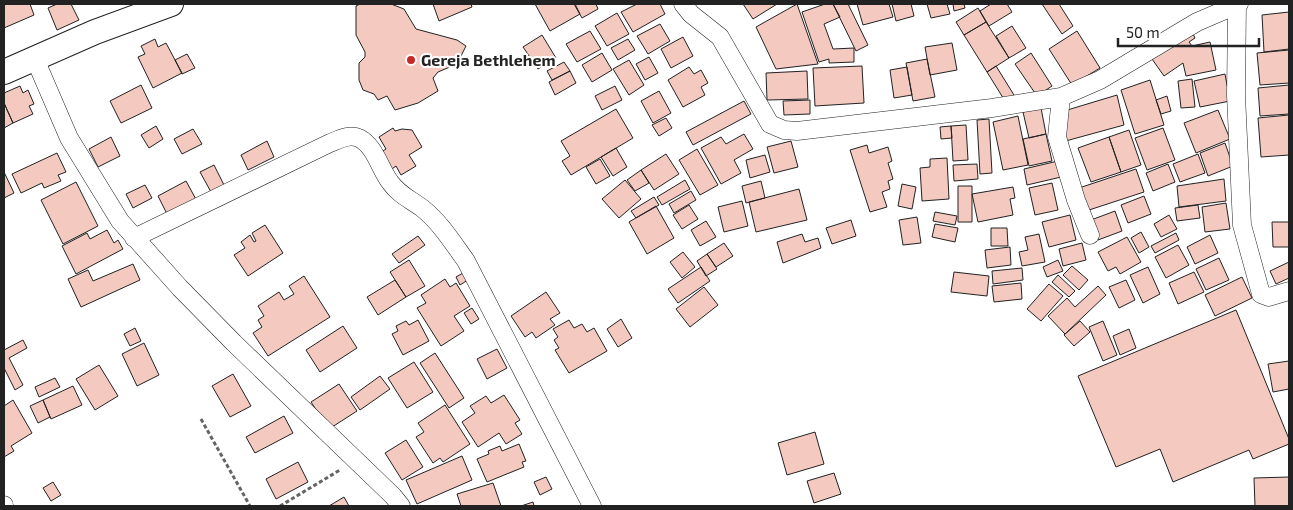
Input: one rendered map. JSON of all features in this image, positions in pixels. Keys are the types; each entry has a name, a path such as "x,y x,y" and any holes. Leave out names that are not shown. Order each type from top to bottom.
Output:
{"street":[{"path":"4,72 95,32 171,4"},
{"path":"683,4 691,14 720,37 770,124 784,130 797,131 992,108 1061,97 1094,83 1197,22 1238,4 1236,95 1242,225 1261,294 1269,297 1289,291"},
{"path":"35,58 69,138 100,192 134,238 214,322 393,496 401,506"},
{"path":"1061,97 1057,137 1076,200 1090,235"},
{"path":"134,238 330,143 350,136 360,139 370,148 394,188 406,200 422,208 439,226 466,261 592,506"}],"path":[{"path":"201,419 250,506"},
{"path":"280,506 355,460"}],"building":[{"path":"4,4 30,4 34,15 4,28"},
{"path":"57,4 71,4 79,20 57,30 48,8"},
{"name":"Gereja Bethlehem","path":"360,4 391,4 404,9 416,29 457,40 466,46 457,64 438,72 433,78 438,91 418,103 395,110 387,96 378,100 374,94 363,90 359,80 359,63 365,57 365,52 356,35 356,6"},
{"path":"433,4 471,4 472,7 439,21"},
{"path":"535,4 575,4 580,14 550,31"},
{"path":"574,4 596,4 598,9 582,18"},
{"path":"637,4 660,4 665,14 633,32 621,12"},
{"path":"743,4 777,4 753,19"},
{"path":"797,4 818,64 776,69 756,27"},
{"path":"825,4 833,4 840,17 824,24 833,49 854,48 854,62 829,63 829,59 819,62 802,12"},
{"path":"833,4 848,4 868,45 856,51"},
{"path":"857,4 889,4 893,17 863,25"},
{"path":"892,4 911,4 914,16 896,21"},
{"path":"927,4 947,4 950,14 931,18"},
{"path":"953,4 964,4 965,8 954,11"},
{"path":"991,4 1007,4 1012,12 989,26 980,11"},
{"path":"1042,4 1059,4 1073,26 1062,34"},
{"path":"978,8 986,22 964,35 956,22"},
{"path":"1289,12 1289,49 1264,52 1262,15"},
{"path":"617,13 629,34 607,46 595,26"},
{"path":"986,22 1009,58 987,72 964,35"},
{"path":"660,24 670,41 648,54 637,36"},
{"path":"1012,26 1026,48 1009,58 996,36"},
{"path":"590,31 601,49 577,62 566,44"},
{"path":"1077,31 1100,68 1072,85 1049,49"},
{"path":"1192,32 1195,38 1189,42 1192,46 1210,42 1216,70 1186,76 1183,63 1164,76 1152,59"},
{"path":"542,35 556,58 538,69 523,47"},
{"path":"683,37 693,56 671,68 661,49"},
{"path":"155,39 158,47 166,43 182,73 153,88 138,57 145,54 141,46"},
{"path":"628,39 635,50 618,60 611,48"},
{"path":"952,43 957,70 930,75 925,47"},
{"path":"1289,50 1289,83 1260,85 1257,53"},
{"path":"602,53 612,70 592,82 582,65"},
{"path":"1031,53 1052,86 1037,96 1015,64"},
{"path":"187,54 195,68 182,74 175,60"},
{"path":"649,57 658,73 645,80 636,64"},
{"path":"927,59 935,97 913,101 906,63"},
{"path":"629,60 644,85 629,95 613,69"},
{"path":"564,62 570,71 552,80 547,71"},
{"path":"862,66 864,103 815,106 813,68"},
{"path":"996,66 1014,95 1005,101 987,72"},
{"path":"689,67 694,74 701,70 708,83 701,87 705,95 683,107 668,80"},
{"path":"907,67 912,95 894,98 890,70"},
{"path":"570,71 576,83 555,95 549,82"},
{"path":"807,71 808,99 767,100 766,73"},
{"path":"1225,74 1230,101 1200,107 1194,81"},
{"path":"1192,79 1195,107 1181,108 1178,81"},
{"path":"1150,80 1164,125 1135,134 1121,90"},
{"path":"141,85 152,108 121,123 110,101"},
{"path":"1289,85 1289,114 1260,116 1258,88"},
{"path":"20,86 23,93 28,90 34,104 29,106 33,114 13,123 4,103 4,93"},
{"path":"615,86 622,100 602,110 595,96"},
{"path":"659,91 671,113 653,123 641,101"},
{"path":"1117,95 1124,125 1062,142 1064,111"},
{"path":"1167,96 1171,111 1161,114 1156,100"},
{"path":"810,100 810,114 784,115 783,101"},
{"path":"744,101 751,114 693,145 686,132"},
{"path":"4,103 13,123 4,128"},
{"path":"1041,108 1046,134 1029,138 1023,112"},
{"path":"616,109 633,138 571,175 562,161 570,156 561,141"},
{"path":"1218,110 1230,139 1196,153 1184,123"},
{"path":"1289,115 1289,155 1261,157 1258,118"},
{"path":"1018,116 1028,165 1003,170 993,122"},
{"path":"666,118 672,128 659,136 652,125"},
{"path":"989,119 992,173 980,174 977,120"},
{"path":"966,125 968,160 953,161 951,126"},
{"path":"156,126 163,139 149,148 141,135"},
{"path":"951,126 952,138 941,139 940,127"},
{"path":"393,128 395,131 402,129 412,130 422,147 409,155 416,166 401,175 396,166 389,171 378,154 386,149 379,137"},
{"path":"1163,128 1175,160 1147,170 1135,138"},
{"path":"193,129 202,144 182,154 174,139"},
{"path":"1129,130 1141,165 1121,172 1109,137"},
{"path":"744,134 753,149 734,160 741,173 721,184 701,148 721,137 726,144"},
{"path":"1046,134 1052,161 1029,166 1023,139"},
{"path":"111,137 120,156 98,167 89,149"},
{"path":"1109,137 1121,172 1091,182 1078,148"},
{"path":"267,141 274,157 248,170 241,155"},
{"path":"791,141 798,167 774,173 767,147"},
{"path":"1225,143 1233,166 1208,176 1200,153"},
{"path":"867,145 869,153 888,147 892,161 888,163 893,179 888,181 890,189 882,192 887,207 870,212 850,150"},
{"path":"616,148 627,167 613,176 601,157"},
{"path":"697,149 718,185 700,195 679,160"},
{"path":"57,153 66,172 58,175 61,181 44,188 42,183 21,193 12,174"},
{"path":"666,154 679,174 654,190 641,170"},
{"path":"1198,154 1205,173 1180,182 1173,164"},
{"path":"765,155 770,172 750,178 746,160"},
{"path":"947,158 949,199 922,201 920,168 930,167 930,159"},
{"path":"600,159 610,176 596,184 586,167"},
{"path":"1058,161 1061,177 1027,185 1024,169"},
{"path":"977,164 978,179 954,181 953,165"},
{"path":"1168,164 1175,182 1153,191 1146,173"},
{"path":"214,165 224,185 211,192 200,172"},
{"path":"1136,169 1144,192 1086,211 1079,188"},
{"path":"641,170 649,183 635,191 627,180"},
{"path":"4,172 14,193 4,198"},
{"path":"1224,179 1226,201 1179,207 1177,186"},
{"path":"625,180 641,199 619,218 602,199"},
{"path":"685,180 690,189 662,205 657,197"},
{"path":"186,181 198,203 169,218 158,196"},
{"path":"761,181 765,198 746,203 742,186"},
{"path":"76,182 98,226 63,244 41,200"},
{"path":"1052,183 1058,210 1035,215 1029,188"},
{"path":"902,184 916,187 912,209 898,206"},
{"path":"145,185 152,198 133,208 126,194"},
{"path":"958,186 972,186 972,222 958,222"},
{"path":"1013,187 1015,198 1010,199 1013,215 978,222 972,194"},
{"path":"799,189 807,220 756,232 749,202"},
{"path":"691,191 696,200 674,213 669,204"},
{"path":"1144,196 1151,214 1128,223 1121,205"},
{"path":"654,197 659,205 636,218 631,211"},
{"path":"742,201 748,226 724,232 718,207"},
{"path":"1226,203 1230,229 1205,232 1202,207"},
{"path":"689,205 698,219 682,229 673,215"},
{"path":"1198,205 1200,218 1177,221 1175,208"},
{"path":"656,206 674,238 647,254 629,222"},
{"path":"1115,211 1122,231 1098,240 1091,220"},
{"path":"935,212 957,216 955,225 933,221"},
{"path":"1070,215 1076,240 1049,247 1042,222"},
{"path":"1169,215 1177,229 1161,237 1154,224"},
{"path":"917,217 921,243 903,245 899,220"},
{"path":"851,220 856,236 832,244 826,228"},
{"path":"706,221 716,237 700,246 691,230"},
{"path":"1272,222 1289,222 1289,247 1273,247"},
{"path":"935,224 958,228 955,242 932,237"},
{"path":"265,225 283,253 248,276 234,255 245,248 241,242 250,235 254,242 256,241 252,233"},
{"path":"991,228 1007,228 1008,246 991,246"},
{"path":"107,230 114,243 118,240 123,249 76,274 62,246 87,233 90,239"},
{"path":"1141,232 1149,247 1139,253 1131,238"},
{"path":"1176,233 1179,240 1155,253 1151,246"},
{"path":"802,234 805,242 818,238 821,248 783,263 777,242"},
{"path":"1039,234 1045,262 1022,266 1019,252 1028,250 1025,237"},
{"path":"1210,235 1218,253 1195,264 1187,247"},
{"path":"418,236 425,245 399,263 392,254"},
{"path":"1127,237 1141,262 1120,274 1116,267 1108,271 1098,252"},
{"path":"724,243 733,256 716,267 707,254"},
{"path":"1082,243 1086,260 1063,266 1059,249"},
{"path":"1178,245 1189,265 1166,278 1155,257"},
{"path":"1010,247 1011,265 987,268 985,250"},
{"path":"683,252 695,267 682,278 670,262"},
{"path":"707,254 717,269 706,276 697,261"},
{"path":"1219,258 1229,280 1206,290 1196,269"},
{"path":"409,260 425,286 406,297 390,272"},
{"path":"1058,260 1063,271 1047,277 1043,267"},
{"path":"1289,262 1289,278 1276,284 1270,271"},
{"path":"133,264 140,280 81,307 68,279 88,270 93,281"},
{"path":"1072,266 1088,280 1079,290 1063,275"},
{"path":"701,267 710,281 678,303 668,289"},
{"path":"1148,267 1160,294 1143,303 1130,275"},
{"path":"1022,268 1023,280 993,284 992,271"},
{"path":"954,272 989,276 987,296 951,292"},
{"path":"1194,272 1204,292 1178,304 1169,283"},
{"path":"463,273 468,280 460,285 456,277"},
{"path":"1058,275 1075,291 1069,297 1052,282"},
{"path":"304,276 330,317 268,356 253,333 262,327 258,320 264,316 258,306 279,292 284,300 294,294 289,286"},
{"path":"1242,277 1252,298 1215,316 1205,295"},
{"path":"445,279 450,287 456,283 470,306 454,316 464,331 441,346 417,308 426,303 421,295"},
{"path":"395,280 406,297 378,315 367,297"},
{"path":"1126,280 1135,300 1119,308 1109,287"},
{"path":"1021,283 1022,299 994,302 992,286"},
{"path":"1049,284 1063,296 1041,321 1027,309"},
{"path":"1098,286 1106,295 1065,334 1048,316 1067,298 1075,307"},
{"path":"704,287 718,305 690,327 676,309"},
{"path":"546,292 560,313 550,319 555,325 536,338 532,332 525,337 511,316"},
{"path":"472,308 479,319 471,324 464,313"},
{"path":"1236,310 1289,439 1289,444 1253,459 1249,450 1173,482 1160,449 1116,467 1078,376"},
{"path":"621,319 632,338 618,347 607,329"},
{"path":"418,320 429,341 403,355 392,334 398,331 396,326 406,321 409,325"},
{"path":"569,320 574,328 582,324 587,332 594,328 607,351 569,373 555,350 559,348 554,340 558,337 553,329"},
{"path":"1080,321 1090,332 1074,346 1064,335"},
{"path":"1103,321 1117,355 1103,361 1089,327"},
{"path":"343,326 357,348 320,372 306,350"},
{"path":"135,328 141,341 130,346 124,334"},
{"path":"1129,329 1136,348 1120,355 1113,336"},
{"path":"23,340 27,348 9,358 23,385 15,390 4,368 4,350"},
{"path":"144,343 159,375 137,386 122,354"},
{"path":"497,349 507,368 487,379 477,359"},
{"path":"435,353 464,398 449,408 420,363"},
{"path":"1289,361 1289,389 1273,392 1268,364"},
{"path":"414,362 433,392 407,408 388,378"},
{"path":"99,365 118,396 95,410 76,379"},
{"path":"233,374 251,406 230,417 212,386"},
{"path":"380,376 390,389 360,410 351,397"},
{"path":"55,378 60,387 39,397 35,387"},
{"path":"339,384 357,411 329,429 311,402"},
{"path":"73,386 82,405 51,419 43,400"},
{"path":"504,395 520,420 515,423 522,434 506,444 499,433 478,447 462,422 475,413 470,406 486,396 491,403"},
{"path":"13,400 32,433 11,446 14,451 4,457 4,406"},
{"path":"43,400 50,417 38,423 30,406"},
{"path":"445,405 470,444 443,462 440,458 433,463 416,437 424,432 418,423"},
{"path":"284,416 293,433 255,453 246,437"},
{"path":"815,432 824,464 787,475 778,443"},
{"path":"406,440 423,467 402,480 385,453"},
{"path":"519,444 526,461 522,462 524,467 487,482 477,459 489,454 488,451 500,446 502,451"},
{"path":"462,456 472,480 417,504 406,480"},
{"path":"298,462 308,482 276,499 266,479"},
{"path":"834,473 841,494 814,503 807,481"},
{"path":"546,477 552,489 540,495 534,482"},
{"path":"1289,477 1289,506 1255,506 1254,478"},
{"path":"53,482 61,495 51,501 43,488"},
{"path":"493,483 501,506 461,506 457,494"},
{"path":"344,497 349,506 329,506"},
{"path":"533,502 534,506 521,506"}],"place":[{"name":"Gereja Bethlehem","path":"411,60"}]}
